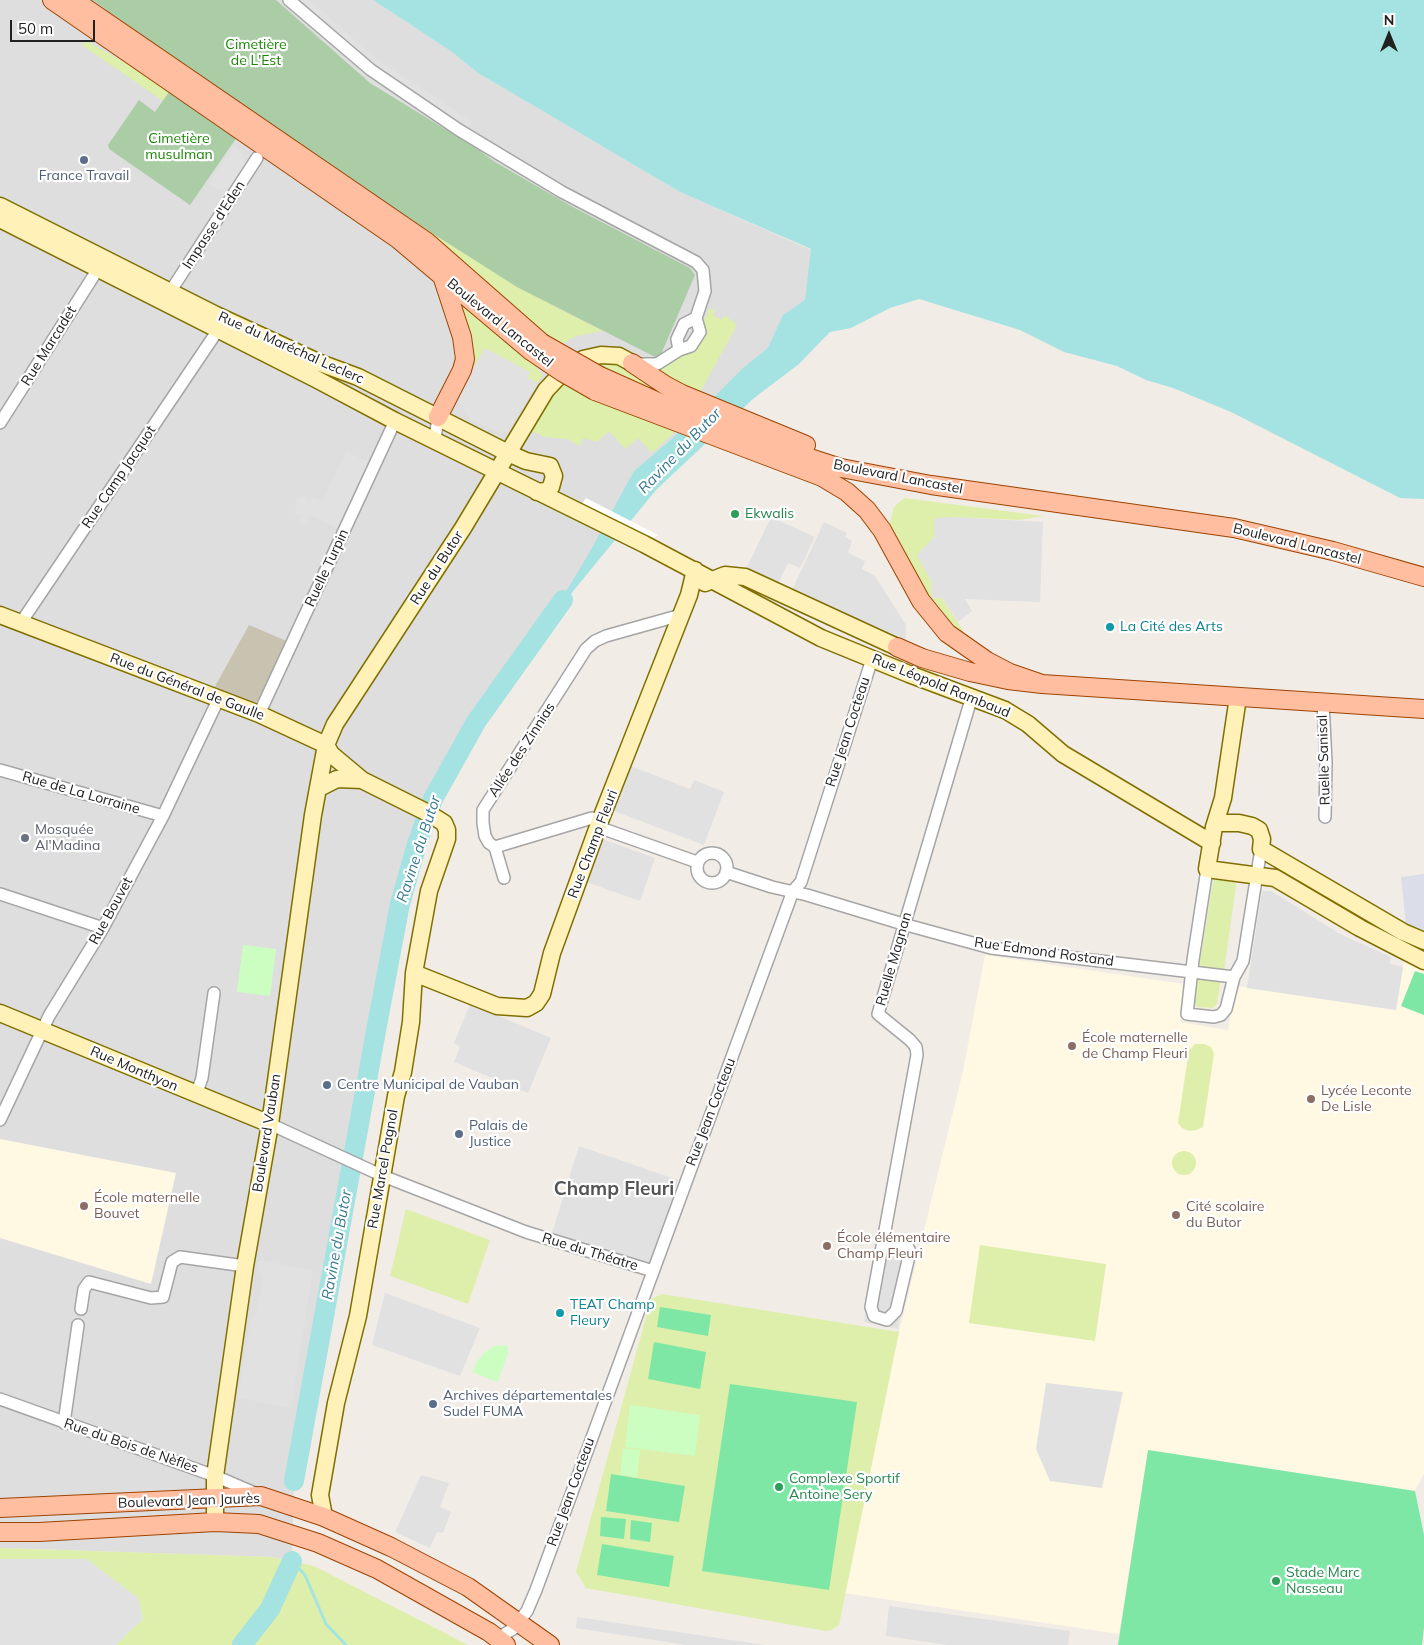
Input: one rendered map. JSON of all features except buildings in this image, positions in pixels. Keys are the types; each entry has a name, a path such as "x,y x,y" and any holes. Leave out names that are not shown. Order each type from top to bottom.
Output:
{"main road":[{"name":"Boulevard Lancastel","path":"52,0 398,239 442,277 537,347"},
{"name":"Boulevard Lancastel","path":"74,0 427,242 562,372 668,406 778,447 846,492 867,510 882,530 921,600 947,633 987,661 1010,673 1042,684"},
{"path":"438,417 465,359 462,337 442,277"},
{"path":"632,363 665,386 778,447"},
{"name":"Boulevard Lancastel","path":"598,383 678,423 778,447 831,455 931,485 1234,528 1333,551 1424,576"},
{"path":"897,647 922,658 970,672 1008,680 1042,684 1424,709"},
{"name":"Boulevard Jean Jaurès","path":"0,1508 261,1496 324,1517 391,1547 468,1587 550,1645"},
{"path":"259,1524 276,1520 312,1529 318,1528 324,1517"},
{"name":"Boulevard Jean Jaurès","path":"0,1532 39,1532 215,1522 259,1524 311,1541 377,1569 502,1642"}],"street":[{"path":"290,0 371,70 459,130 562,192 696,262 706,280 705,291 696,318 700,332 692,346 679,350 656,364 632,363"},
{"name":"Impasse d'Eden","path":"170,292 258,158"},
{"name":"Rue du Maréchal Leclerc","path":"0,206 170,292 320,363 358,377 508,453 550,466 554,471 551,487 546,491 537,492"},
{"name":"Rue du Maréchal Leclerc","path":"0,219 316,378 395,422 435,439 578,511"},
{"name":"Rue Marcadet","path":"0,423 98,269"},
{"path":"679,350 677,339 684,324 696,318"},
{"name":"Rue Camp Jacquot","path":"20,624 218,330"},
{"name":"Rue du Butor","path":"326,745 335,724 498,470 546,390 565,370 584,359 601,355 619,356 632,363"},
{"path":"435,439 438,417"},
{"name":"Ruelle Turpin","path":"259,714 395,422"},
{"name":"Rue Léopold Rambaud","path":"578,511 695,570 821,638 909,674 972,696 1019,718 1064,754 1212,843"},
{"name":"Rue Champ Fleuri","path":"414,973 496,1006 526,1008 536,1003 542,994 552,954 599,824 689,594 695,570"},
{"name":"Rue Léopold Rambaud","path":"711,580 725,575 745,576 897,647"},
{"path":"689,594 711,580"},
{"name":"Allée des Zinnias","path":"504,878 495,847 489,843 485,836 484,810 586,649 595,641 606,636 681,615"},
{"name":"Rue du Général de Gaulle","path":"0,616 45,631 218,700 259,714 326,745 330,754 362,780 409,802 444,823"},
{"name":"Rue Jean Cocteau","path":"502,1642 527,1611 536,1590 792,892 801,882 872,658"},
{"name":"Ruelle Magnan","path":"883,1240 907,1245 910,1252 896,1311 887,1320 874,1316 871,1307 883,1240 917,1055 916,1047 910,1040 878,1014 903,924 972,696"},
{"path":"1223,798 1229,816 1239,823 1259,830 1262,839 1243,961 1234,978 1226,1009 1221,1015 1214,1018 1187,1014 1207,869 1223,798 1238,697"},
{"name":"Rue Bouvet","path":"0,1120 43,1031 103,928 163,816 218,700"},
{"name":"Ruelle Sanisal","path":"1323,702 1326,762 1325,817"},
{"name":"Boulevard Vauban","path":"215,1522 215,1476 245,1266 270,1124 318,788 326,745"},
{"name":"Rue de La Lorraine","path":"0,770 163,816"},
{"name":"Rue du Général de Gaulle","path":"318,788 337,779 362,780"},
{"path":"495,847 592,818 599,824 697,862"},
{"name":"Rue Marcel Pagnol","path":"324,1517 320,1495 336,1403 358,1316 378,1174 403,1072 411,1022 414,973 430,890 447,839 447,830 444,823"},
{"path":"1216,823 1239,823"},
{"path":"1261,849 1403,932 1424,941"},
{"path":"705,854 717,854 723,858 726,872 719,881 708,882 698,875 697,862 705,854"},
{"path":"1207,869 1275,878 1360,928 1424,961"},
{"name":"Rue Edmond Rostand","path":"726,872 772,887 991,948 1192,971 1234,978"},
{"path":"0,894 103,928"},
{"name":"Rue Champ Fleuri","path":"412,991 427,986 443,986"},
{"path":"196,1095 202,1078 214,993"},
{"name":"Rue Monthyon","path":"0,1013 270,1124"},
{"name":"Rue du Théatre","path":"270,1124 378,1174 526,1232 653,1271"},
{"path":"81,1309 84,1289 89,1282 151,1298 163,1297 172,1262 180,1257 245,1266"},
{"path":"64,1422 78,1325"},
{"name":"Rue du Bois de Nèfles","path":"0,1399 215,1476 261,1496"}],"shaded area":[{"path":"0,0 373,0 449,50 478,73 680,192 861,272 645,483 476,722 433,799 417,844 400,904 378,1020 294,1481 292,1561 272,1557 0,1548"},
{"path":"297,0 310,0 375,58 472,122 467,129 369,65"},
{"path":"234,146 242,151 246,167 232,187 219,190 208,183"},
{"path":"485,348 530,372 527,378 538,383 508,432 499,433 471,420 455,399"},
{"path":"346,451 370,463 339,529 310,515 306,523 299,520 301,516 294,513 297,505 295,499 305,496 309,503 312,497 322,501"},
{"path":"771,517 815,537 800,568 788,563 778,584 746,569"},
{"path":"952,517 1043,522 1040,602 965,599 972,611 958,622 942,598 932,598 932,583 917,555 934,537 935,518"},
{"path":"824,522 847,533 845,537 852,541 848,553 865,561 862,569 875,576 906,625 905,646 791,592"},
{"path":"249,625 289,642 261,700 249,704 213,690"},
{"path":"631,766 690,789 694,780 724,792 704,845 614,811"},
{"path":"602,839 655,858 640,901 586,882"},
{"path":"1424,874 1424,932 1413,931 1406,926 1401,877"},
{"path":"1262,891 1271,891 1342,935 1391,957 1390,964 1403,967 1396,1010 1247,988"},
{"name":"Cité scolaire du Butor","path":"985,955 1184,984 1180,1022 1228,1030 1233,999 1238,986 1396,1010 1404,961 1424,970 1424,1473 1415,1491 1148,1450 1119,1634 844,1593 899,1332 963,1071"},
{"path":"470,1004 551,1038 528,1093 454,1062 460,1047 454,1043"},
{"name":"École maternelle Bouvet","path":"0,1139 176,1173 151,1284 0,1238"},
{"name":"Champ Fleuri","path":"579,1146 678,1180 651,1267 552,1233"},
{"path":"878,1247 911,1254 898,1329 864,1322"},
{"path":"259,1260 313,1270 291,1408 238,1398 250,1322 256,1316 263,1279 258,1269"},
{"path":"385,1293 480,1328 460,1376 372,1345"},
{"path":"1046,1383 1123,1392 1102,1488 1050,1481 1036,1449"},
{"path":"421,1475 449,1483 440,1507 451,1512 443,1533 437,1532 430,1548 395,1532"},
{"path":"0,1559 87,1559 138,1598 143,1619 116,1645 0,1645"},
{"path":"889,1606 1070,1631 1068,1645 948,1645 886,1636"},
{"path":"577,1617 765,1645 686,1645 576,1628"}],"green space":[{"name":"Cimetière de L'Est","path":"93,0 276,0 370,83 476,148 495,162 571,206 690,268 695,275 659,359 517,287 304,152"},
{"path":"86,41 171,89 163,101 82,45"},
{"name":"Cimetière musulman","path":"171,89 237,137 190,205 109,149 108,145 139,100 155,112"},
{"path":"381,200 517,287 603,331 576,336 559,346"},
{"path":"453,292 526,355 543,375 538,383 527,378 530,372 455,399 468,372"},
{"path":"709,308 715,311 713,315 721,320 725,315 737,325 698,396 681,389 655,368 696,347 705,328 700,318 706,317"},
{"path":"604,361 617,363 666,393 664,398 589,364"},
{"path":"563,381 677,430 652,453 638,438 625,449 609,431 597,442 583,438 580,446 567,439 545,437 531,431 537,423 534,421"},
{"path":"904,498 1044,516 1019,520 952,517 930,580 964,632 954,628 937,610 889,526 894,507"},
{"path":"1218,878 1234,881 1236,886 1224,971 1199,968 1213,881"},
{"path":"243,945 276,949 270,996 237,992"},
{"path":"1415,971 1424,974 1424,1015 1401,1006"},
{"path":"1197,974 1221,978 1217,1004 1213,1008 1197,1007 1193,1001"},
{"path":"1195,1044 1204,1044 1211,1047 1214,1054 1203,1127 1189,1131 1182,1128 1178,1123 1189,1050"},
{"path":"1184,1151 1189,1152 1195,1158 1195,1168 1189,1174 1184,1175 1179,1174 1173,1168 1172,1163 1173,1158 1179,1152"},
{"path":"406,1209 490,1240 468,1304 390,1276"},
{"path":"980,1245 1106,1264 1095,1341 969,1323"},
{"path":"662,1294 899,1332 839,1625 832,1630 826,1631 586,1588 576,1572 651,1299"},
{"path":"660,1307 711,1315 708,1336 657,1327"},
{"path":"654,1342 706,1352 700,1389 648,1379"},
{"path":"507,1345 508,1353 498,1382 472,1372 477,1361 484,1353 494,1346"},
{"name":"Complexe Sportif Antoine Sery","path":"730,1384 857,1402 829,1590 702,1571"},
{"path":"630,1405 700,1415 695,1456 625,1447"},
{"path":"623,1448 640,1450 637,1477 620,1475"},
{"name":"Stade Marc Nasseau","path":"1148,1450 1415,1491 1424,1535 1424,1627 1422,1645 1118,1645"},
{"path":"611,1474 685,1486 679,1522 606,1511"},
{"path":"601,1517 626,1519 624,1539 600,1536"},
{"path":"631,1520 652,1523 650,1542 630,1539"},
{"path":"602,1544 674,1556 669,1587 597,1575"},
{"path":"0,1548 272,1557 314,1566 468,1645 0,1645"}],"water":[{"path":"373,0 1424,0 1424,499 1400,498 1231,412 1173,388 1146,380 1117,366 1064,352 1020,330 919,299 890,308 851,328 830,332 799,364 754,398 656,490 547,623 588,555 634,471 673,438 742,369 768,348 783,315 805,300 811,249 680,192 478,73 449,50"}],"pier":[{"path":"586,498 658,535 639,548 575,515"}],"waterway":[{"name":"Ravine du Butor","path":"294,1481 400,904 417,844 433,799 476,722 563,600"},
{"path":"292,1561 305,1575 326,1624 346,1645"},
{"name":"Ravine du Butor","path":"242,1645 270,1609 292,1561"}],"place":[{"name":"France Travail","path":"84,160"},
{"name":"Ekwalis","path":"735,514"},
{"name":"La Cité des Arts","path":"1110,627"},
{"name":"Mosquée Al'Madina","path":"25,838"},
{"name":"École maternelle de Champ Fleuri","path":"1072,1046"},
{"name":"Centre Municipal de Vauban","path":"327,1085"},
{"name":"Lycée Leconte De Lisle","path":"1311,1099"},
{"name":"Palais de Justice","path":"459,1134"},
{"name":"École maternelle Bouvet","path":"84,1206"},
{"name":"Cité scolaire du Butor","path":"1176,1215"},
{"name":"École élémentaire Champ Fleuri","path":"827,1246"},
{"name":"TEAT Champ Fleury","path":"560,1313"},
{"name":"Archives départementales Sudel FUMA","path":"433,1404"},
{"name":"Complexe Sportif Antoine Sery","path":"779,1487"},
{"name":"Stade Marc Nasseau","path":"1276,1581"}],"district":[{"name":"Champ Fleuri","path":"614,1189"}]}
